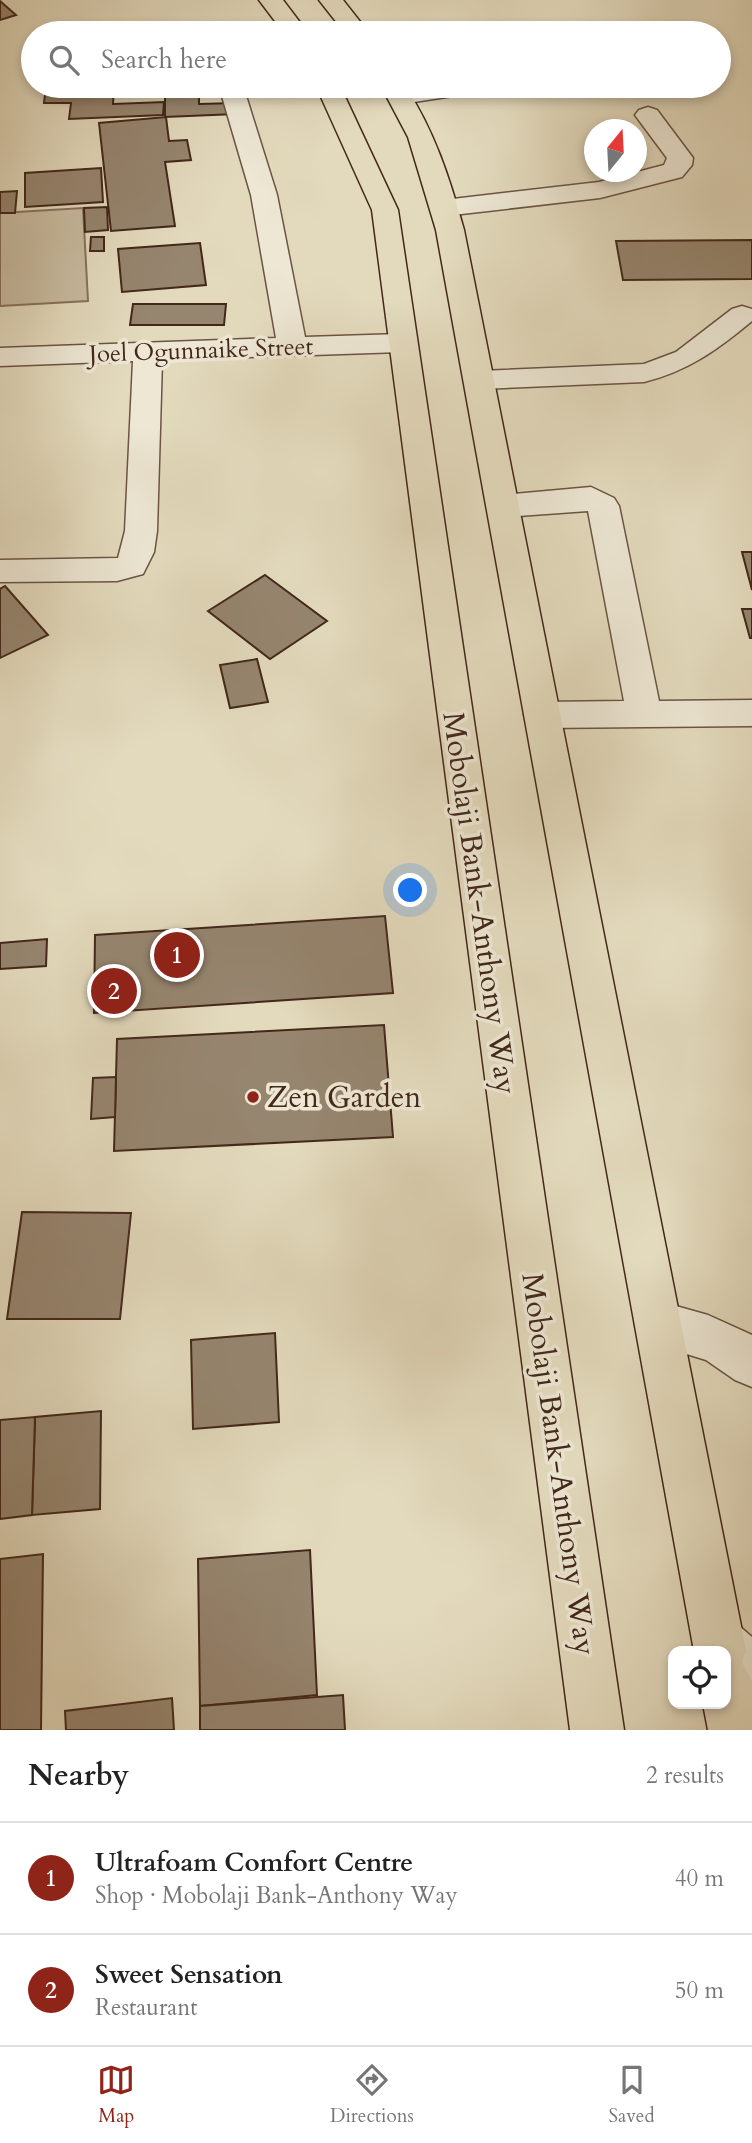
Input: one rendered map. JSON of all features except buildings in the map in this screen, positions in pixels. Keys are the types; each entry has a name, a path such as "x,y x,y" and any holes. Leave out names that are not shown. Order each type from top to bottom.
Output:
{"main road":[{"path":"271,0 287,21"},
{"path":"331,0 348,21"},
{"name":"Mobolaji Bank-Anthony Way","path":"333,98 384,210 597,1730"},
{"path":"400,98 418,129 444,208 480,380 658,1324 726,1646"},
{"path":"731,1685 735,1730"}],"street":[{"path":"235,98 264,195 292,347"},
{"path":"444,208 600,190 673,171 679,165 680,158 648,115"},
{"path":"480,380 644,373 664,369 687,360 742,316"},
{"name":"Joel Ogunnaike Street","path":"0,357 401,343"},
{"path":"0,571 117,570 131,566 138,552 141,531 148,352"},
{"path":"503,506 591,499 603,506 645,714"},
{"path":"542,715 752,713"},
{"path":"658,1324 715,1340 744,1356 752,1364"}],"shaded area":[{"path":"83,208 88,301 0,306 0,213"}],"place":[{"name":"Ultrafoam Comfort Centre","path":"177,955"},
{"name":"Sweet Sensation","path":"114,991"},
{"name":"Zen Garden","path":"253,1097"}]}
